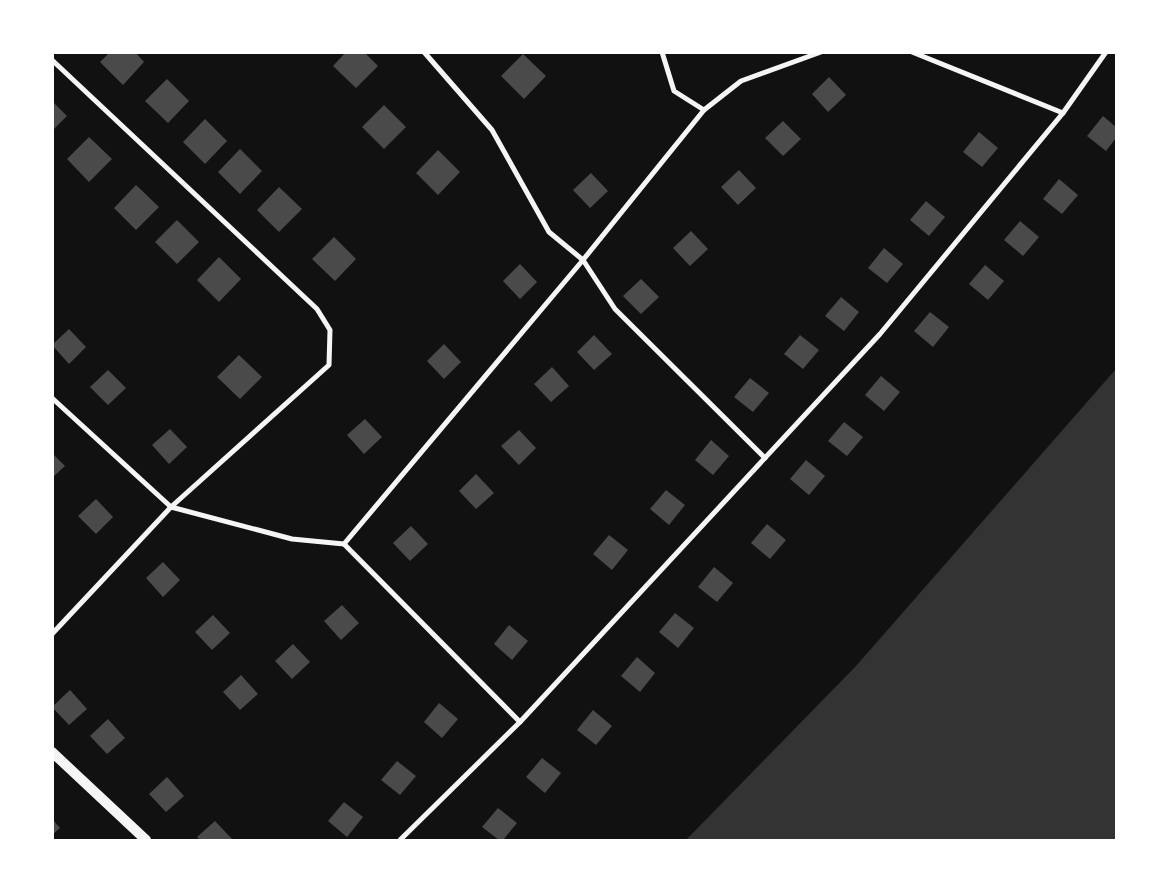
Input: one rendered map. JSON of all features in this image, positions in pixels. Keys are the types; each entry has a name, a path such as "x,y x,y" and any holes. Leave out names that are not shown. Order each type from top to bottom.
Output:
{"main road":[{"path":"52,752 146,840"}],"street":[{"path":"424,52 492,130 549,232 583,260 615,309 765,458"},
{"path":"662,52 674,91 704,110"},
{"path":"344,544 583,260 704,110 741,81 821,52"},
{"path":"912,52 1063,113"},
{"path":"400,840 520,722 880,334 1063,113 1106,52"},
{"path":"52,60 317,309 330,330 329,365 171,507 52,634"},
{"path":"52,398 171,507 292,539 344,544 520,722"}],"shaded area":[{"path":"1116,369 1116,840 686,840 856,666"}],"building":[{"path":"110,52 135,52 144,62 123,85 100,62"},
{"path":"346,52 364,52 378,66 356,88 333,66"},
{"path":"523,54 546,76 524,99 501,76"},
{"path":"829,77 846,95 828,112 812,94"},
{"path":"167,79 189,101 168,123 145,101"},
{"path":"52,101 67,116 52,131"},
{"path":"384,105 406,127 384,149 362,127"},
{"path":"1103,116 1116,127 1116,138 1106,151 1087,136"},
{"path":"205,119 227,141 205,164 183,142"},
{"path":"783,121 801,139 783,156 765,138"},
{"path":"979,132 998,148 982,167 963,152"},
{"path":"89,137 112,159 89,182 67,159"},
{"path":"240,149 262,171 240,194 218,172"},
{"path":"438,150 460,172 438,195 416,173"},
{"path":"739,170 756,188 738,205 721,187"},
{"path":"591,173 608,191 590,208 573,190"},
{"path":"1059,179 1078,195 1062,214 1043,199"},
{"path":"136,185 159,207 136,230 114,208"},
{"path":"279,187 302,209 279,232 257,210"},
{"path":"926,201 945,217 929,236 910,220"},
{"path":"177,220 199,242 177,264 155,242"},
{"path":"1020,221 1039,237 1023,256 1004,240"},
{"path":"691,231 708,249 690,266 673,248"},
{"path":"334,237 356,259 335,281 312,259"},
{"path":"884,248 903,264 887,283 868,268"},
{"path":"219,257 241,279 219,302 197,280"},
{"path":"520,264 537,282 520,299 503,281"},
{"path":"985,265 1004,281 988,300 969,284"},
{"path":"641,279 659,297 641,314 623,296"},
{"path":"841,297 859,312 844,331 825,316"},
{"path":"930,312 949,327 933,347 914,331"},
{"path":"69,329 86,347 69,364 52,345"},
{"path":"594,335 612,354 594,370 577,352"},
{"path":"800,335 819,350 803,369 784,354"},
{"path":"444,344 461,362 444,379 427,361"},
{"path":"239,355 262,377 240,399 217,377"},
{"path":"552,367 569,386 551,402 534,384"},
{"path":"108,370 126,388 108,405 90,387"},
{"path":"881,376 900,392 884,411 865,395"},
{"path":"750,378 769,393 753,412 734,397"},
{"path":"365,419 382,437 364,454 347,435"},
{"path":"844,422 863,437 847,456 828,441"},
{"path":"170,429 187,447 169,464 152,445"},
{"path":"519,430 536,448 519,465 501,446"},
{"path":"711,440 729,456 713,475 695,460"},
{"path":"52,453 65,466 52,478"},
{"path":"806,460 825,476 809,495 790,479"},
{"path":"476,474 494,493 476,509 459,491"},
{"path":"666,490 685,505 669,525 650,509"},
{"path":"96,499 113,517 96,534 78,516"},
{"path":"767,524 786,540 770,559 751,543"},
{"path":"411,526 428,544 410,561 393,543"},
{"path":"609,535 628,550 612,570 593,554"},
{"path":"163,562 180,580 163,597 146,578"},
{"path":"714,567 733,583 717,602 698,587"},
{"path":"342,605 359,623 341,640 324,621"},
{"path":"675,613 694,628 678,648 659,632"},
{"path":"213,615 230,633 212,650 195,632"},
{"path":"509,625 528,641 512,660 494,644"},
{"path":"293,644 310,662 292,679 275,661"},
{"path":"637,657 655,673 640,692 621,676"},
{"path":"241,675 258,694 240,710 223,692"},
{"path":"70,690 87,709 69,725 52,707"},
{"path":"439,703 458,719 442,738 424,722"},
{"path":"593,710 612,726 596,745 577,730"},
{"path":"108,719 125,738 107,754 90,736"},
{"path":"542,758 561,773 545,793 526,777"},
{"path":"397,761 416,776 400,795 381,780"},
{"path":"167,777 184,796 166,812 149,794"},
{"path":"344,802 363,817 347,837 328,821"},
{"path":"498,808 517,823 503,840 499,840 482,827"},
{"path":"52,819 60,828 52,835"},
{"path":"215,821 232,839 200,840 197,837"}]}
